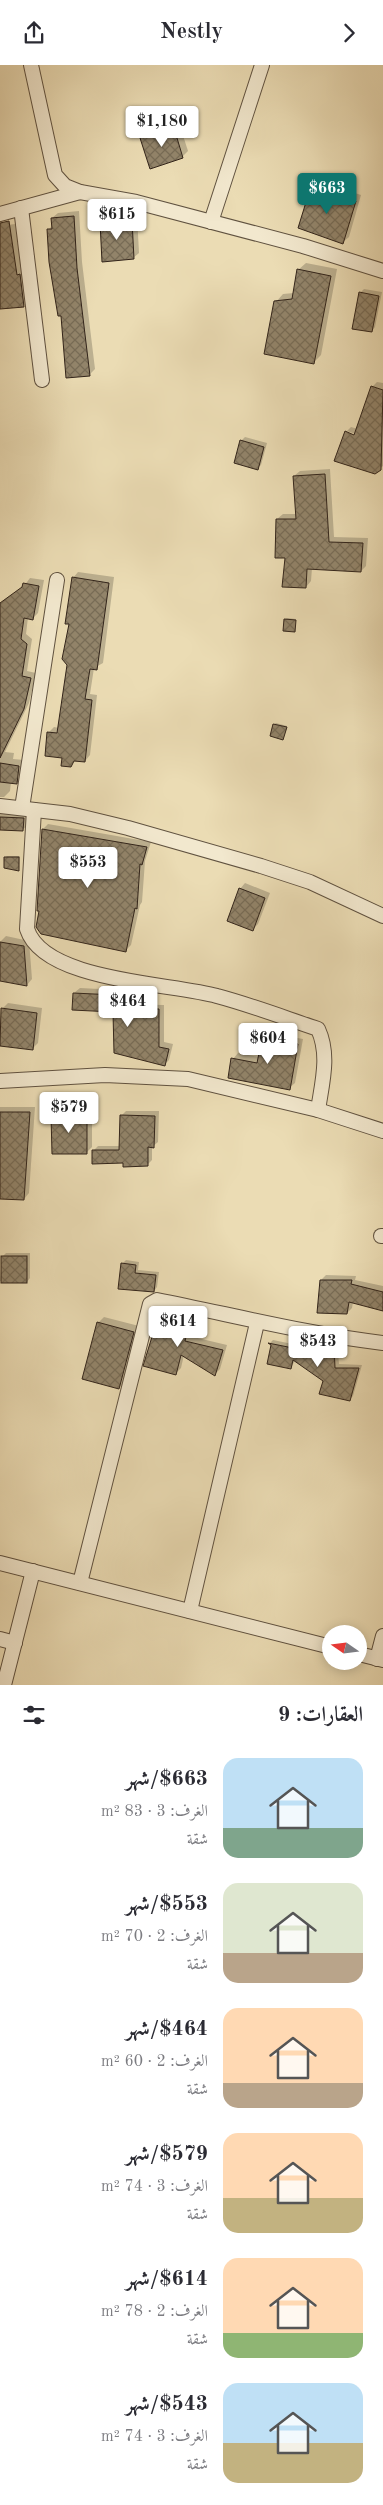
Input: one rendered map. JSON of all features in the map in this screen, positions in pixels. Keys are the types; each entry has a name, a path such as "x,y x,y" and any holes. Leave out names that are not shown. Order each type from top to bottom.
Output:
{"street":[{"path":"31,65 55,175 65,186 80,192 136,202 211,222 383,271"},
{"path":"211,222 262,66"},
{"path":"0,214 80,192"},
{"path":"21,208 42,380"},
{"path":"57,580 28,809 27,929 30,939 59,960 96,975 216,996 318,1029 324,1041 326,1055 318,1110"},
{"path":"0,806 70,814 128,828 261,866 310,882 383,917"},
{"path":"0,1081 105,1075 157,1076 188,1079 318,1110 383,1131"},
{"path":"80,1583 150,1304 157,1300 257,1323 330,1337 383,1343"},
{"path":"190,1611 257,1323"},
{"path":"0,1563 322,1645"},
{"path":"4,1685 33,1571"},
{"path":"380,1660 383,1636"},
{"path":"0,1639 15,1643"}],"building":[{"path":"174,128 183,158 150,169 140,138"},
{"path":"311,186 356,201 343,244 298,228"},
{"path":"74,216 77,268 90,376 66,378 61,316 58,316 49,262 47,229 52,229 51,218"},
{"path":"132,220 134,259 102,262 100,222"},
{"path":"9,221 17,275 20,274 24,307 0,309 0,223"},
{"path":"297,269 331,276 314,364 264,354 274,301 292,299"},
{"path":"359,292 379,296 372,332 352,329"},
{"path":"371,386 383,390 381,470 375,474 334,461 345,431 354,435"},
{"path":"240,440 264,447 258,470 234,463"},
{"path":"325,474 329,542 363,543 361,572 307,569 306,588 282,587 285,558 275,558 276,519 296,519 293,476"},
{"path":"72,577 109,583 97,670 90,669 85,699 92,700 85,762 74,761 71,767 61,766 62,758 45,756 47,732 57,733 67,665 62,659 69,624 65,624"},
{"path":"23,583 39,586 33,620 24,618 21,639 27,644 22,676 31,678 24,709 0,758 0,603 22,587"},
{"path":"284,619 296,620 295,632 283,631"},
{"path":"273,724 287,727 283,740 270,736"},
{"path":"0,763 19,766 17,784 0,782"},
{"path":"0,817 24,818 23,831 0,830"},
{"path":"42,829 147,847 142,865 140,864 137,909 135,908 126,952 41,934 36,927 39,911 37,911"},
{"path":"4,857 19,857 19,871 4,868"},
{"path":"239,888 265,898 253,931 227,921"},
{"path":"0,942 24,946 27,986 0,981"},
{"path":"73,993 115,995 114,1009 159,1009 159,1047 169,1049 165,1066 114,1053 113,1012 72,1010"},
{"path":"1,1008 37,1013 33,1050 0,1046"},
{"path":"262,1038 298,1044 290,1090 228,1078 231,1058 257,1063"},
{"path":"0,1112 30,1112 24,1200 0,1199"},
{"path":"87,1114 87,1154 52,1154 51,1115"},
{"path":"120,1115 155,1116 154,1148 148,1147 148,1166 123,1167 123,1163 92,1164 92,1150 119,1150"},
{"path":"1,1256 27,1256 27,1283 1,1283"},
{"path":"121,1263 136,1265 135,1273 156,1275 154,1292 118,1289"},
{"path":"320,1280 352,1280 351,1284 383,1292 383,1311 349,1302 347,1314 317,1313"},
{"path":"159,1314 190,1322 185,1341 223,1350 215,1376 181,1355 176,1375 143,1366"},
{"path":"97,1322 134,1332 119,1389 82,1379"},
{"path":"268,1343 298,1349 334,1345 335,1368 359,1368 350,1401 319,1394 323,1381 293,1360 291,1369 267,1364 271,1345"}]}
